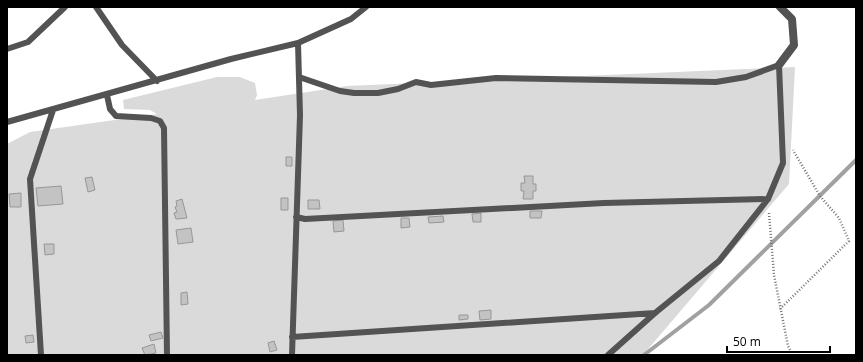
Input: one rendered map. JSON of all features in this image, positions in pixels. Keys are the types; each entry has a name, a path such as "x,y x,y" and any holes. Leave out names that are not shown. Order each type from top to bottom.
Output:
{"street":[{"path":"779,65 794,45 792,19 780,7"}],"lane":[{"path":"7,49 28,42 65,7"},
{"path":"96,7 122,45 157,81"},
{"path":"7,122 231,59 298,43 351,19 366,7"},
{"path":"292,355 300,115 298,43"},
{"path":"299,77 340,91 354,94 378,93 398,89 416,82 431,85 496,78 716,82 746,77 779,65 782,163 768,199 719,261 655,313 608,355"},
{"path":"107,95 110,109 116,116 151,118 160,121 164,128 167,355"},
{"path":"41,355 30,179 53,110"},
{"path":"296,217 305,219 604,203 768,199"},
{"path":"292,337 655,313"}],"path":[{"path":"780,308 849,241 839,218 820,196 782,131"},
{"path":"768,199 774,275 788,346 793,355"}],"shaded area":[{"path":"795,67 789,184 643,355 7,355 7,144 30,132 157,114 150,110 124,109 123,100 217,77 240,77 255,83 257,95 255,100 347,86"}],"building":[{"path":"286,157 292,157 292,166 286,166"},
{"path":"524,176 533,176 533,184 536,184 536,191 533,191 533,199 523,199 524,191 521,191 521,183 525,183"},
{"path":"92,177 95,190 88,192 85,178"},
{"path":"61,186 63,204 38,206 36,188"},
{"path":"21,193 21,207 10,207 9,194"},
{"path":"281,198 288,198 288,210 281,210"},
{"path":"182,199 187,218 176,219 174,213 177,212 175,207 177,206 176,201"},
{"path":"308,200 319,200 320,209 308,209"},
{"path":"530,211 542,211 541,218 530,218"},
{"path":"481,213 481,222 473,222 472,214"},
{"path":"443,216 444,222 429,223 428,217"},
{"path":"401,218 409,218 410,227 401,228"},
{"path":"343,220 344,231 334,232 333,221"},
{"path":"191,228 193,242 178,244 176,230"},
{"path":"44,244 54,244 54,254 45,255"},
{"path":"187,292 188,304 181,305 181,293"},
{"path":"491,310 491,319 480,320 479,311"},
{"path":"459,315 468,315 468,319 459,320"},
{"path":"161,332 163,338 151,341 149,335"},
{"path":"33,335 34,342 26,343 25,336"},
{"path":"274,341 277,350 270,352 268,343"},
{"path":"154,344 156,353 145,355 142,348"}],"waterway":[{"path":"644,355 709,305 856,160"}]}
